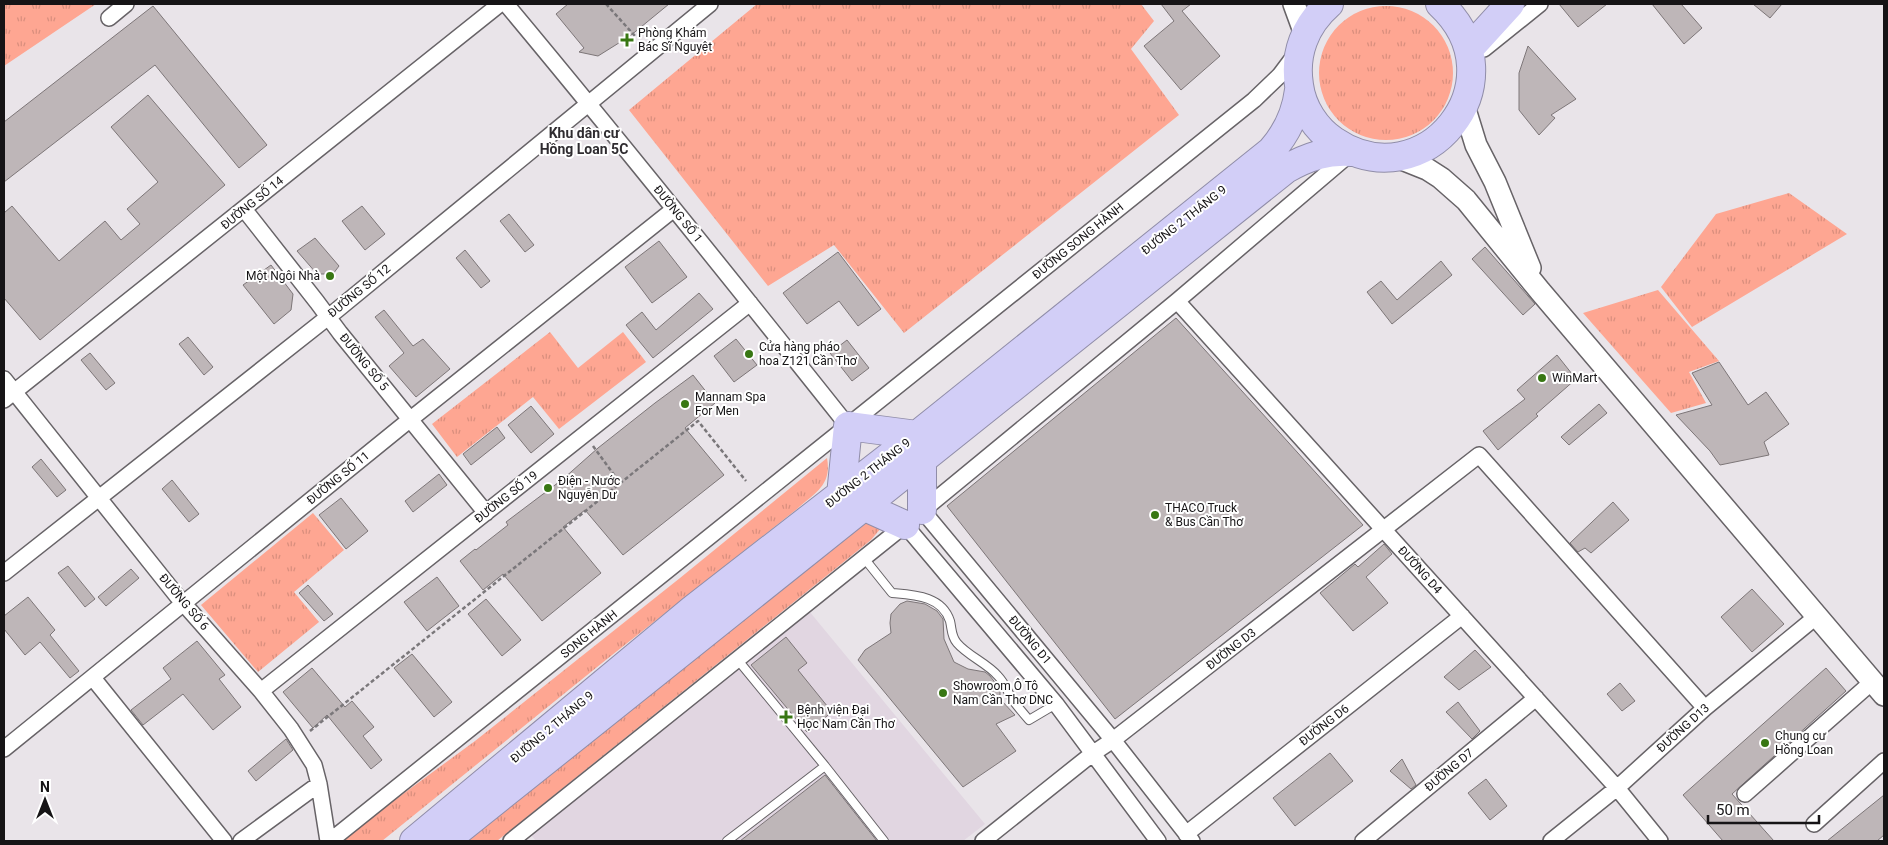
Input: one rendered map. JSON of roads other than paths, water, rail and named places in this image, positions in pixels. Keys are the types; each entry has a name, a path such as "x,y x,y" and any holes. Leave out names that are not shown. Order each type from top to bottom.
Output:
{"highway":[{"path":"1329,4 1312,22 1303,41 1297,76 1299,90 1307,110 1319,128 1329,138 1352,152 1383,158 1425,148 1448,130 1464,106 1470,85 1470,56 1458,24 1440,4"},
{"path":"1470,56 1510,4"},
{"name":"ĐƯỜNG 2 THÁNG 9","path":"919,447 1271,151 1282,138 1290,124 1298,102 1299,90"},
{"name":"ĐƯỜNG 2 THÁNG 9","path":"445,841 641,686 852,500 919,447 1286,169 1316,155 1329,152 1352,152"},
{"path":"848,426 919,447 914,518 852,500 848,426"},
{"name":"ĐƯỜNG 2 THÁNG 9","path":"414,841 694,609 852,500"}],"street":[{"path":"109,18 126,4"},
{"name":"ĐƯỜNG SỐ 14","path":"9,396 500,4"},
{"name":"ĐƯỜNG SỐ 1","path":"506,4 589,103 848,426"},
{"name":"ĐƯỜNG SỐ 12","path":"4,573 327,317 710,4"},
{"path":"1294,4 1303,41"},
{"path":"1470,56 1482,50 1540,4"},
{"name":"ĐƯỜNG SONG HÀNH","path":"848,426 1254,100 1280,75 1303,41"},
{"path":"1464,106 1476,144 1495,182 1540,291"},
{"path":"518,839 737,659 914,518 1177,301 1352,152"},
{"path":"1397,156 1427,169 1454,188 1477,212 1540,291 1878,688 1745,794"},
{"name":"ĐƯỜNG SỐ 5","path":"244,209 327,317 486,513"},
{"name":"ĐƯỜNG SỐ 11","path":"4,750 410,419 674,209"},
{"name":"ĐƯỜNG D4","path":"1177,301 1617,788 1660,841"},
{"name":"ĐƯỜNG SỐ 19","path":"261,691 750,303"},
{"name":"ĐƯỜNG SỐ 6","path":"4,379 9,396 99,499 184,604 261,691 306,750 314,765 319,784 329,841"},
{"name":"SONG HÀNH","path":"329,841 848,426"},
{"name":"ĐƯỜNG D3","path":"983,841 1092,754 1113,740 1479,455 1705,708"},
{"name":"ĐƯỜNG D1","path":"914,518 1158,841"},
{"name":"ĐƯỜNG D1","path":"914,518 1113,740 1189,838"},
{"name":"ĐƯỜNG D6","path":"1189,838 1462,616"},
{"name":"ĐƯỜNG D13","path":"1551,841 1617,788 1705,708 1816,616"},
{"path":"93,678 224,841"},
{"name":"ĐƯỜNG D7","path":"1363,841 1536,698"},
{"path":"1814,824 1884,761"},
{"path":"241,841 319,784"}],"lane":[{"path":"864,558 892,593 930,599 941,606 950,621 951,633 956,642 966,652 997,674 1006,686 1011,698 1029,720 1056,704"},
{"path":"737,659 884,841"},
{"path":"727,841 825,766"}],"place":[{"name":"Phòng Khám Bác Sĩ Nguyệt","path":"627,40"},
{"name":"Một Ngôi Nhà","path":"330,276"},
{"name":"Cửa hàng pháo hoa Z121 Cần Thơ","path":"749,354"},
{"name":"WinMart","path":"1542,378"},
{"name":"Mannam Spa For Men","path":"685,404"},
{"name":"Điện - Nước Nguyễn Dư","path":"548,488"},
{"name":"THACO Truck & Bus Cần Thơ","path":"1155,515"},
{"name":"Showroom Ô Tô Nam Cần Thơ DNC","path":"943,693"},
{"name":"Bệnh viện Đại Học Nam Cần Thơ","path":"786,717"},
{"name":"Chung cư Hồng Loan","path":"1765,743"}],"district":[{"name":"Khu dân cư Hồng Loan 5C","path":"584,142"}]}
